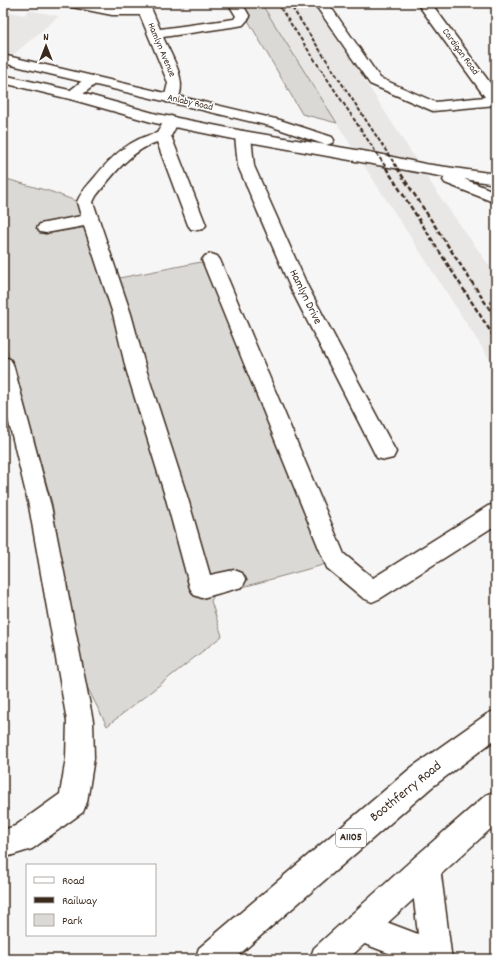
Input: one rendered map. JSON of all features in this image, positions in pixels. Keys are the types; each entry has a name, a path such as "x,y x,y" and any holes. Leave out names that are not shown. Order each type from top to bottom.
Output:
{"main road":[{"path":"72,3 112,11 143,7"},
{"path":"154,34 238,22 243,17 235,3"},
{"path":"321,3 375,81 433,107 496,100"},
{"name":"Cardigan Road","path":"424,3 496,100"},
{"name":"Hamlyn Avenue","path":"143,7 175,83 171,98"},
{"name":"Anlaby Road","path":"3,59 275,123 374,158"},
{"name":"Anlaby Road","path":"3,78 73,95 167,129 243,136 374,158 425,169 496,179"},
{"path":"73,95 92,80"},
{"path":"197,225 167,129 138,143 88,195 85,202 122,314 136,369 177,499 202,588 234,580"},
{"name":"Hamlyn Drive","path":"243,136 246,166 296,280 385,452"},
{"name":"Anlaby Road","path":"425,169 496,198"},
{"path":"46,228 90,220"},
{"path":"211,260 335,561 372,591 496,513"},
{"path":"3,364 8,398 40,506 78,714 80,758 73,802 22,839 3,844"},
{"name":"Boothferry Road","path":"210,959 422,777 496,723"},
{"path":"325,959 424,867 496,805"},
{"path":"424,867 437,958"},
{"path":"360,927 437,958"}],"shaded area":[{"path":"261,3 315,3 438,194 496,275 496,369 306,76"},
{"path":"3,10 24,15 29,10 59,16 13,55 3,53"}],"green space":[{"path":"238,3 261,3 337,123 302,114"},
{"path":"3,178 52,192 81,203 85,215 41,223 44,234 89,227 104,281 206,261 330,563 214,595 211,601 222,636 107,726 81,675 52,503 21,394 3,339"}],"railway":[{"path":"277,3 387,169"},
{"path":"289,3 398,169"},
{"path":"386,168 496,340"},
{"path":"397,168 496,319"}]}
